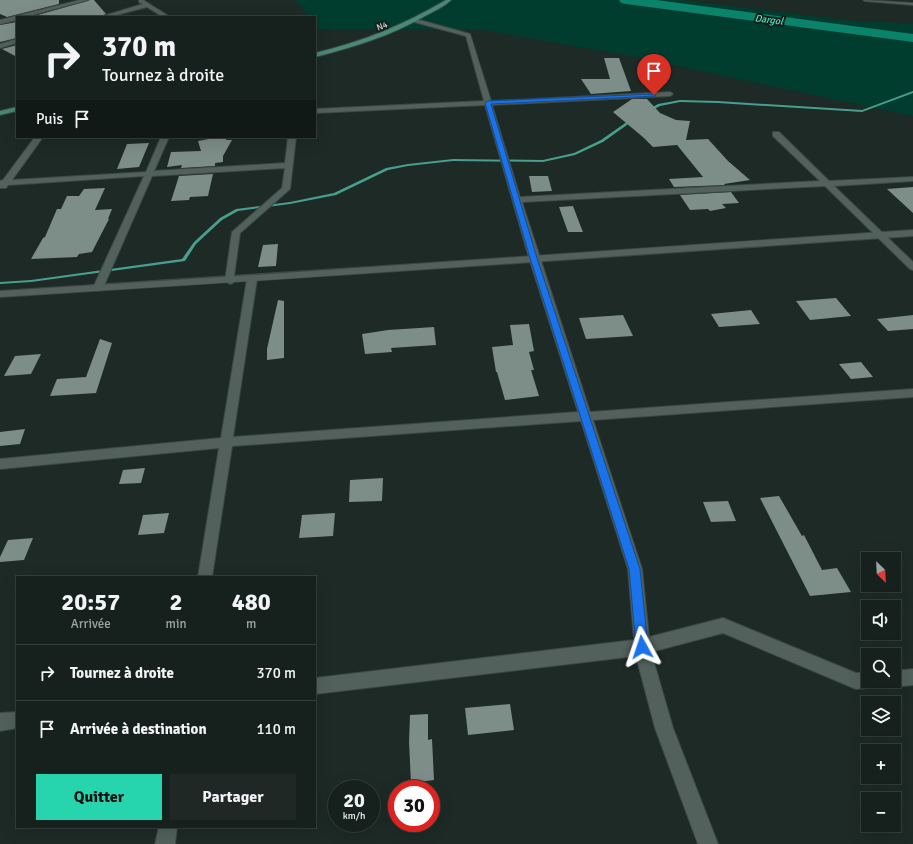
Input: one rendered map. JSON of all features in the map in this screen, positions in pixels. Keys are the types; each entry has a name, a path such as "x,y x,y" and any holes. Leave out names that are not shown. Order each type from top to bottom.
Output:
{"main road":[{"name":"N4","path":"316,55 370,40 416,21 449,0"},
{"path":"0,113 16,109"}],"street":[{"path":"22,16 86,0"},
{"path":"140,0 165,16"},
{"path":"865,0 913,4"},
{"path":"107,16 147,5"},
{"path":"0,17 3,21 16,18"},
{"path":"416,21 468,35 534,258 635,569 642,647 664,728 708,844"},
{"path":"0,46 16,41"},
{"path":"316,112 670,94"},
{"path":"776,134 913,267"},
{"path":"0,190 3,182 38,138"},
{"path":"98,288 165,138"},
{"path":"230,281 236,232 286,189 292,138"},
{"path":"3,182 289,165"},
{"path":"516,200 913,179"},
{"path":"0,294 230,281 534,258 913,233"},
{"path":"205,576 252,279"},
{"path":"0,464 227,442 913,393"},
{"path":"316,686 642,647 723,625 856,681 861,681"},
{"path":"901,678 913,677"},
{"path":"0,722 16,720"},
{"path":"165,844 168,828"}],"green space":[{"path":"295,0 682,0 843,20 913,24 913,116 635,57 484,30 319,29 316,24 316,16 309,16"}],"building":[{"path":"0,0 59,0 59,4 7,17 0,14"},
{"path":"90,0 94,0 106,14 101,16 34,16"},
{"path":"16,22 16,38 0,42 0,25"},
{"path":"16,45 16,56 2,49"},
{"path":"604,58 619,58 631,91 591,94 581,79 610,79"},
{"path":"632,99 647,99 660,113 676,120 690,121 686,140 708,139 728,161 750,180 724,184 725,185 674,187 669,179 703,177 677,145 653,147 613,112"},
{"path":"227,138 226,140 232,140 223,156 223,162 215,163 215,166 181,168 182,165 167,167 171,152 201,151 198,141"},
{"path":"149,143 139,167 117,169 127,144"},
{"path":"213,174 208,196 190,197 189,200 171,201 179,176"},
{"path":"529,176 548,176 552,191 532,192"},
{"path":"913,187 913,213 887,189"},
{"path":"105,188 95,210 112,209 109,219 92,252 79,254 77,257 31,259 45,237 57,209 61,209 67,196 79,196 84,189"},
{"path":"731,192 739,203 722,204 726,208 710,211 708,209 690,210 680,195"},
{"path":"573,206 583,232 568,232 559,207"},
{"path":"278,244 276,266 258,267 263,245"},
{"path":"836,298 851,316 810,320 796,301"},
{"path":"278,300 284,301 284,358 267,360 267,349"},
{"path":"751,310 760,324 719,327 711,314"},
{"path":"623,315 633,336 586,339 579,318"},
{"path":"913,315 913,329 888,331 877,319"},
{"path":"529,324 534,351 529,352 534,370 531,370 539,396 505,400 496,372 492,347 513,345 510,325"},
{"path":"434,327 436,345 391,348 392,352 365,354 362,334 388,330"},
{"path":"100,339 112,343 96,393 50,396 57,379 86,377"},
{"path":"41,354 31,374 4,376 15,356"},
{"path":"861,362 873,377 851,379 839,364"},
{"path":"25,429 20,444 0,446 0,432"},
{"path":"145,468 141,483 119,484 123,470"},
{"path":"383,478 382,501 349,502 350,480"},
{"path":"779,496 802,536 804,535 822,570 837,568 851,592 810,596 760,498"},
{"path":"728,501 736,521 711,522 703,502"},
{"path":"169,513 164,533 138,535 143,515"},
{"path":"335,513 333,536 299,538 302,515"},
{"path":"33,538 24,560 0,562 0,557 8,540"},
{"path":"510,704 514,730 468,735 465,708"},
{"path":"428,714 428,740 432,739 434,780 411,780 409,742 410,715"}],"waterway":[{"name":"Dargol","path":"626,0 913,38"},
{"path":"648,111 659,105 680,101 862,111 913,92"},
{"path":"0,283 31,281 183,260 195,243 221,219 237,210 290,203 335,194 387,169 408,165 453,160 543,161 575,154 602,141 632,120"}],"route":[{"path":"642,647 635,569 534,258 488,103 654,95"}]}
